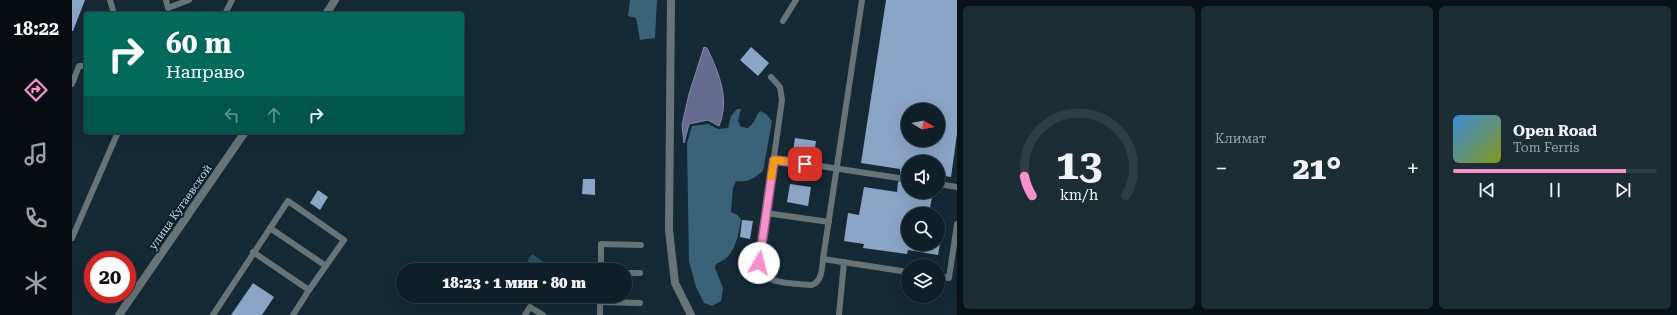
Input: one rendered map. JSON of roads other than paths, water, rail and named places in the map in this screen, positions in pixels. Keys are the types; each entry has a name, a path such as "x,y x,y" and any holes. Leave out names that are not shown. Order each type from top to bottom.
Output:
{"street":[{"path":"327,12 335,0"},
{"path":"671,0 669,230 675,283 691,315"},
{"name":"улица Кугаевской","path":"118,315 244,134"}],"lane":[{"path":"110,0 113,12"},
{"path":"166,0 168,8 189,0"},
{"path":"226,12 232,0"},
{"path":"783,21 796,0"},
{"path":"771,77 780,87 782,100 759,263 760,270 764,276 771,280 812,285 816,283 820,277 862,0"},
{"path":"72,84 79,66 84,66"},
{"path":"72,238 117,134"},
{"path":"774,160 899,178"},
{"path":"945,185 957,187"},
{"path":"213,315 253,252 288,201 344,240 293,315"},
{"path":"766,213 829,222"},
{"path":"945,277 949,278 957,224"},
{"path":"270,228 326,266"},
{"path":"601,263 601,244 641,245"},
{"path":"253,252 309,290"},
{"path":"823,259 901,271"},
{"path":"838,315 844,262"},
{"path":"632,273 640,273"},
{"path":"632,302 640,303"},
{"path":"600,303 600,315"},
{"path":"525,315 530,307 543,315"}]}
